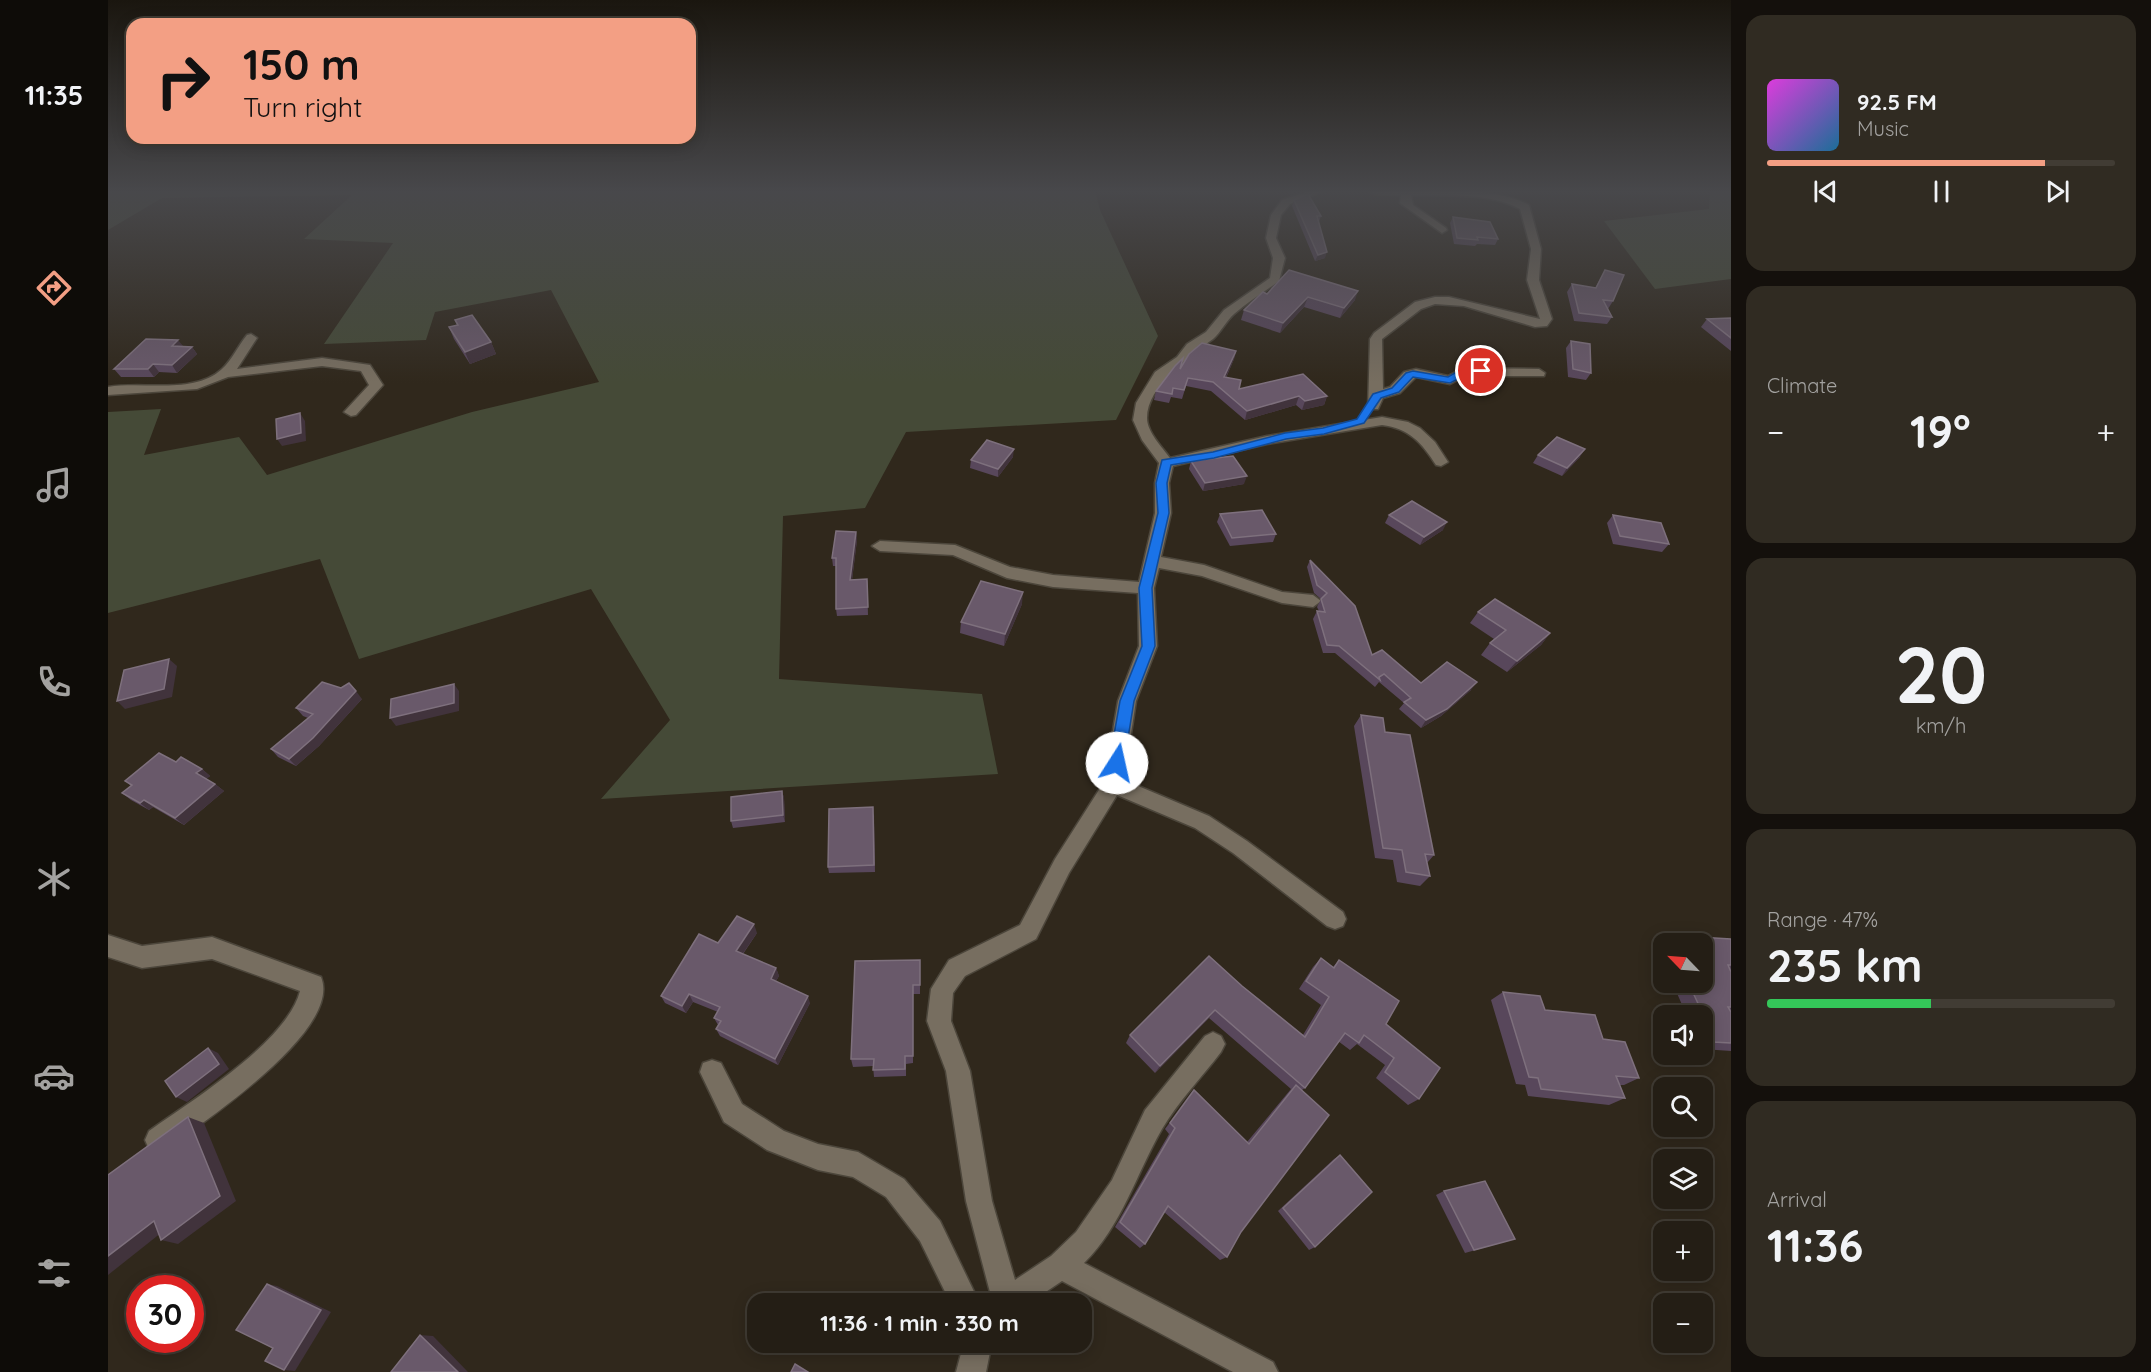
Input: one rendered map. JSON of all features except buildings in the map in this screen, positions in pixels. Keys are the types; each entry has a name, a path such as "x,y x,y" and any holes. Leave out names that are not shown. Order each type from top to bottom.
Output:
{"street":[{"path":"1002,1293 979,1201 958,1071 939,1021 942,989 957,968 1028,932 1062,866 1113,784 1127,701 1148,646 1146,588 1163,513 1162,483 1166,463 1149,440 1140,420 1143,403 1160,375 1181,360 1191,347 1210,335 1228,313 1275,279 1278,255"},
{"path":"1360,421 1374,405 1377,396 1376,339 1381,332 1403,319 1413,308 1422,303 1435,300 1464,303 1535,323 1543,323 1546,319 1533,280 1535,255"},
{"path":"108,391 142,386 183,387 212,381 224,374 252,338"},
{"path":"224,374 322,362 365,368 376,385 351,412"},
{"path":"1377,396 1395,390 1409,375 1416,373 1450,380 1463,372 1539,373"},
{"path":"1166,463 1214,455 1277,438 1324,431 1360,421 1402,424 1426,438 1441,462"},
{"path":"880,546 955,550 1007,572 1053,581 1146,588"},
{"path":"1153,561 1203,571 1265,595 1290,601 1313,601"},
{"path":"1113,784 1202,822 1240,847 1335,919"},
{"path":"108,946 142,957 212,948 313,986 308,1008 266,1059 136,1155"},
{"path":"1017,1293 1061,1266 1086,1242 1120,1190 1154,1119 1214,1044"},
{"path":"712,1072 733,1113 776,1141 818,1157 858,1165 895,1188 930,1231 961,1293"},
{"path":"1061,1266 1263,1372"},
{"path":"971,1372 975,1353"}],"green space":[{"path":"385,255 1121,255 1158,336 1116,420 906,432 865,508 783,516 779,679 982,694 998,774 601,799 670,720 591,589 359,659 320,559 108,613 108,412 161,409 144,455 239,437 267,475 472,412 599,382 551,290 435,312 426,340 324,344"},
{"path":"1630,255 1731,255 1731,279 1655,289"}],"route":[{"path":"1117,763 1127,701 1148,646 1146,588 1163,513 1162,483 1166,463 1191,460 1285,436 1324,431 1360,421 1374,405 1377,396 1395,390 1409,375 1416,373 1453,380 1463,372 1481,371"}]}
